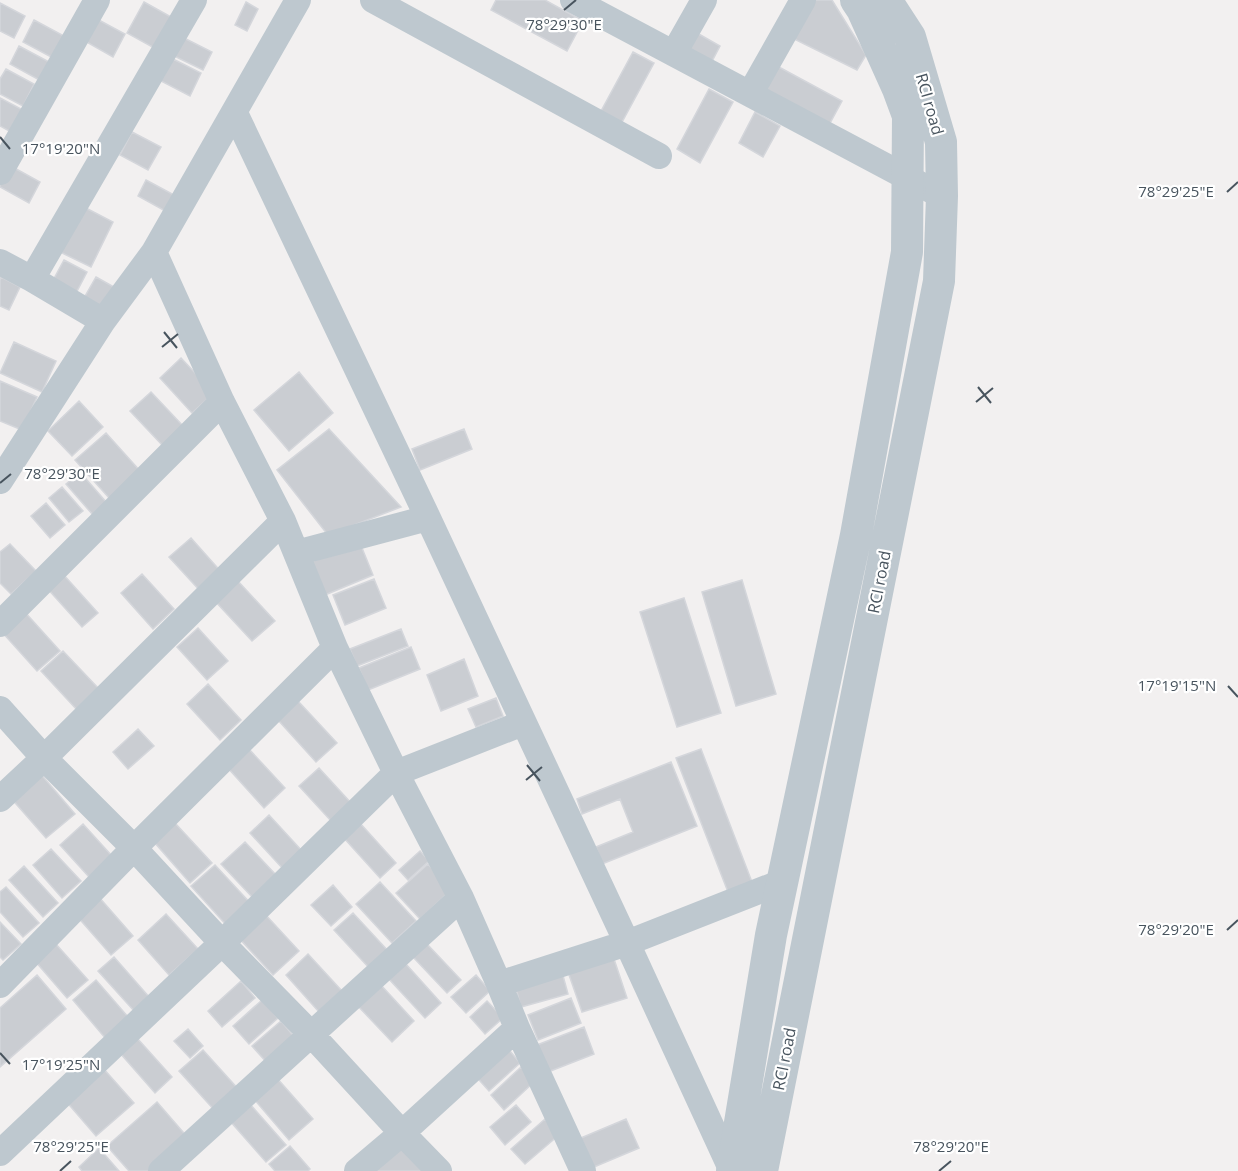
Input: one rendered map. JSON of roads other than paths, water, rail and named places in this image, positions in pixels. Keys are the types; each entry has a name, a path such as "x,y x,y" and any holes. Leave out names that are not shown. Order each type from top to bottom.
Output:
{"street":[{"path":"0,172 97,0"},
{"path":"32,279 194,0"},
{"path":"0,481 103,321 154,252 298,0"},
{"path":"373,0 659,156"},
{"path":"674,53 704,0"},
{"path":"750,93 803,0"},
{"path":"732,1171 771,935 856,535 907,252 908,116 894,79 856,0"},
{"name":"RCI road","path":"762,1171 939,281 941,142 910,37 886,0"},
{"path":"587,3 674,53 942,196"},
{"path":"235,113 428,518 732,1171"},
{"path":"154,252 222,402 283,521 335,648 461,898 517,1028 583,1171"},
{"path":"0,262 103,321"},
{"path":"0,624 222,402"},
{"path":"296,553 428,518"},
{"path":"0,799 283,521"},
{"path":"0,985 335,648"},
{"path":"0,709 44,758 134,848 439,1171"},
{"path":"0,1153 222,943 396,773 523,723"},
{"path":"499,984 627,943 782,882"},
{"path":"161,1171 461,898"},
{"path":"357,1171 517,1028"}]}
